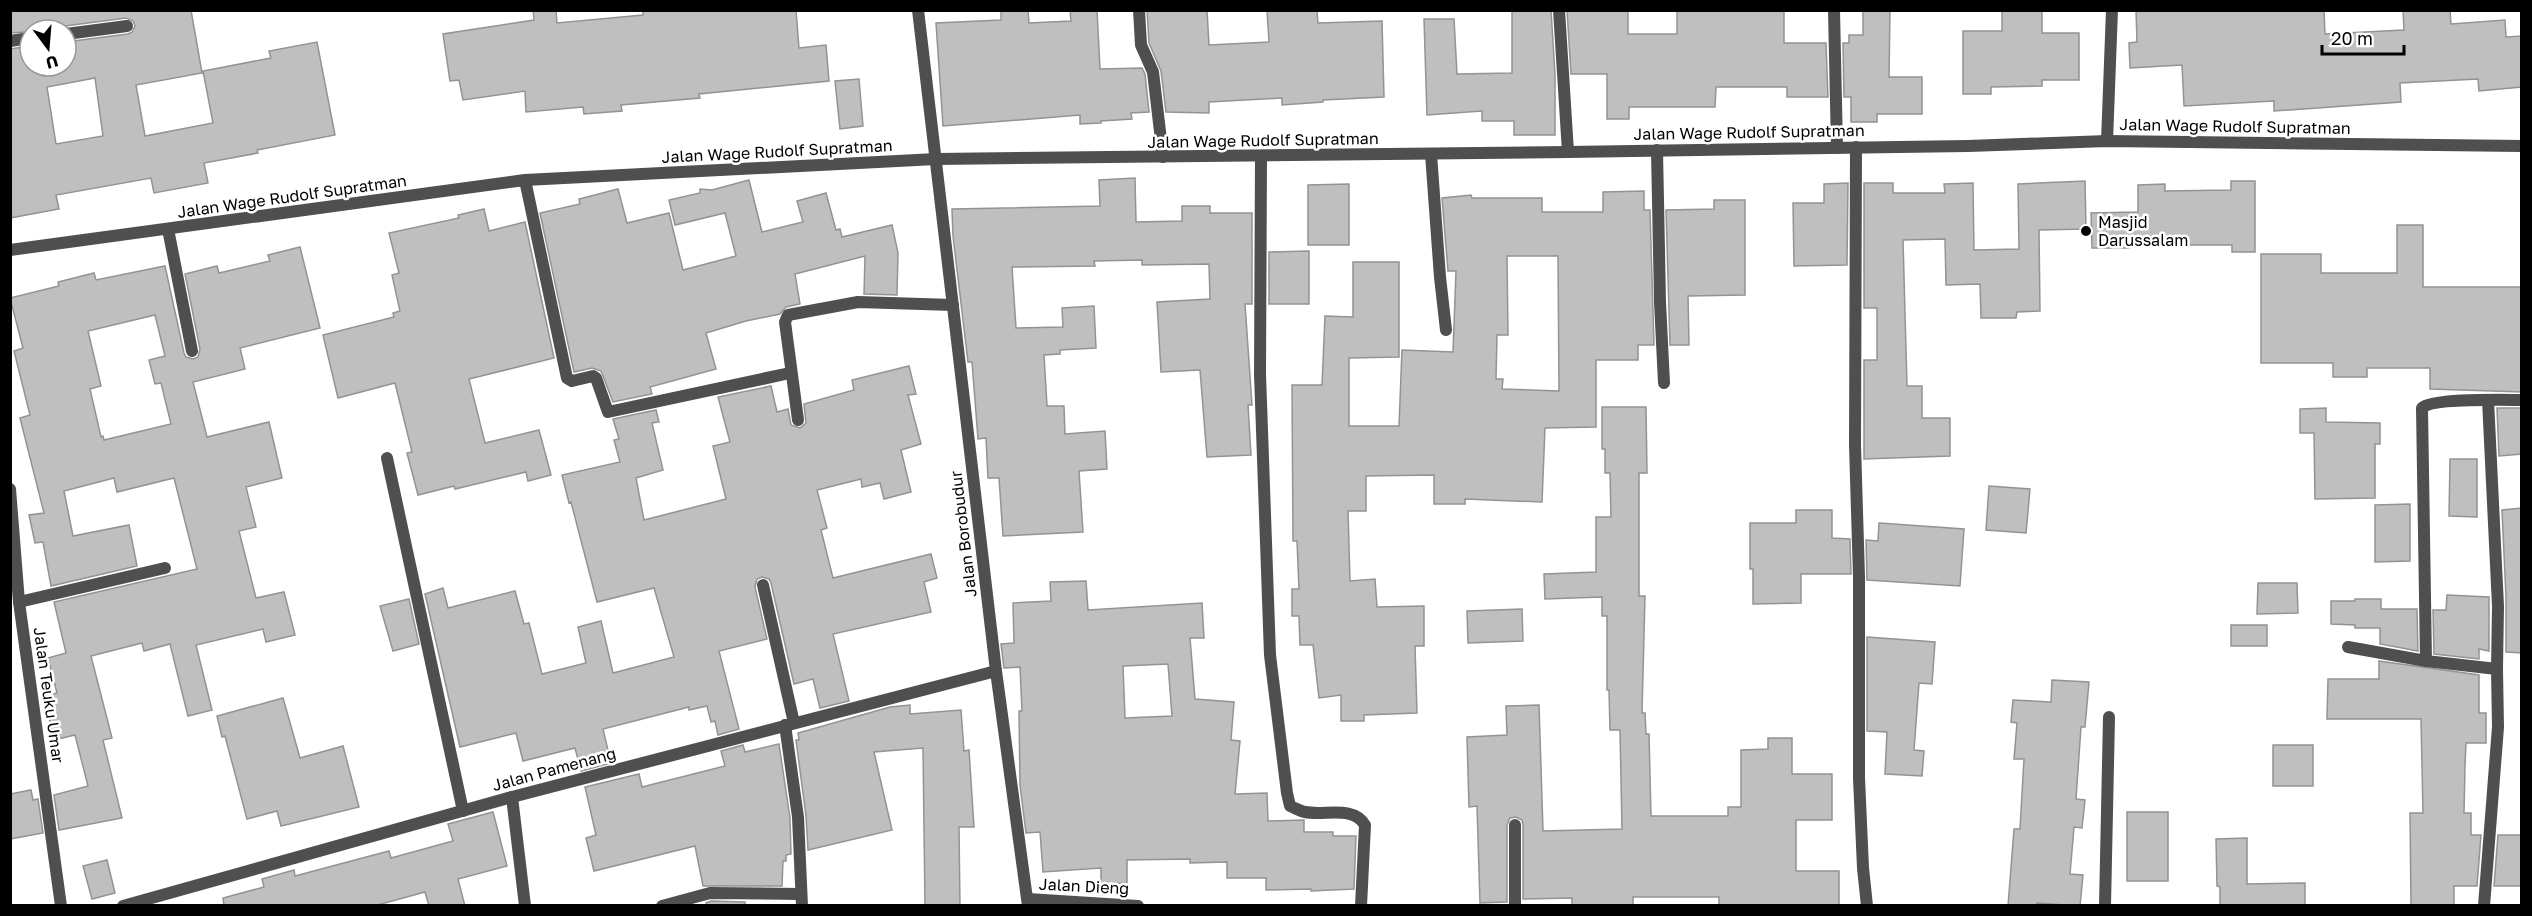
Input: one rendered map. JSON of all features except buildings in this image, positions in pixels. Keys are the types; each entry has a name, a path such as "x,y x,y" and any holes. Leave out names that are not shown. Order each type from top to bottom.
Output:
{"street":[{"name":"Jalan Borobudur","path":"918,10 996,671 1028,902"},
{"path":"1139,10 1141,45 1153,72 1163,157"},
{"path":"1559,10 1568,152"},
{"path":"1834,10 1837,148"},
{"path":"2107,141 2112,10"},
{"path":"78,32 127,26"},
{"name":"Jalan Wage Rudolf Supratman","path":"10,250 525,180 936,159 1837,148 2107,141 2522,146"},
{"path":"1856,147 1855,445 1859,577 1859,778 1867,906"},
{"path":"1657,150 1659,302 1664,382"},
{"path":"1431,154 1446,330"},
{"path":"1261,156 1260,374 1270,655 1287,793 1290,806 1305,812 1352,813 1361,818 1365,825 1361,906"},
{"path":"525,180 567,378 572,381 596,378 608,412 790,373"},
{"path":"168,229 192,351"},
{"path":"798,420 785,322 788,315 858,302 953,304"},
{"path":"2484,906 2498,727 2498,606 2488,400"},
{"path":"2426,661 2422,408 2426,404 2522,400"},
{"path":"387,458 464,811"},
{"name":"Jalan Teuku Umar","path":"10,489 14,573 61,906"},
{"path":"19,602 165,568"},
{"path":"662,906 710,893 801,900 798,817 790,724 763,585"},
{"path":"2348,647 2426,661 2497,669"},
{"name":"Jalan Pamenang","path":"123,906 512,797 996,671"},
{"path":"2104,906 2109,717"},
{"path":"512,797 525,906"},
{"path":"1515,825 1515,906"},
{"name":"Jalan Dieng","path":"1028,902 1138,906"}],"place":[{"name":"Masjid Darussalam","path":"2086,231"}]}
